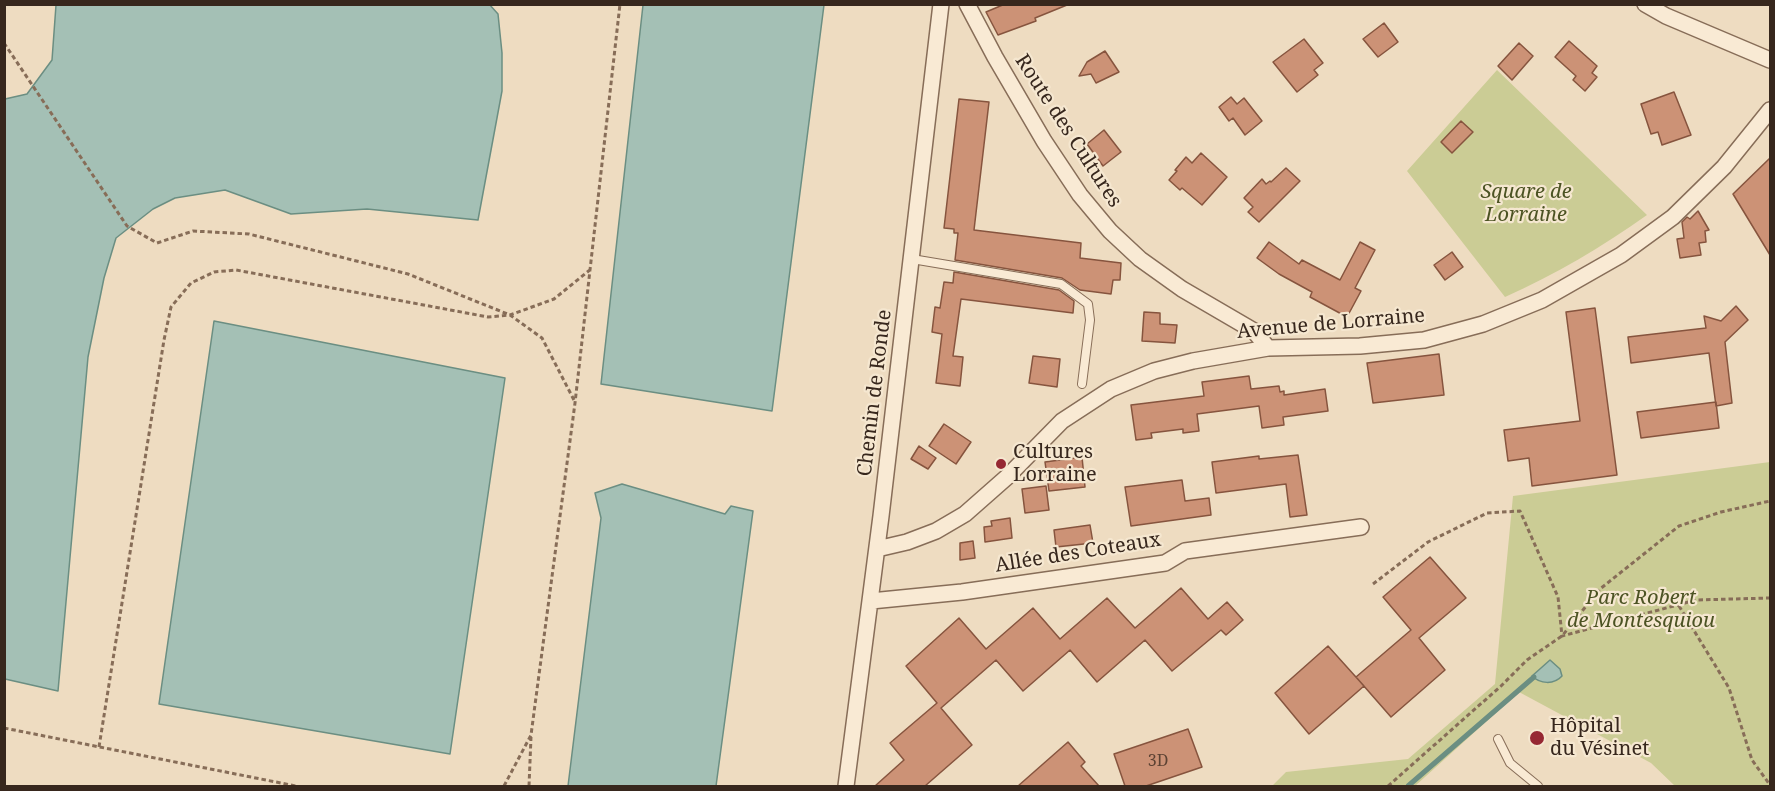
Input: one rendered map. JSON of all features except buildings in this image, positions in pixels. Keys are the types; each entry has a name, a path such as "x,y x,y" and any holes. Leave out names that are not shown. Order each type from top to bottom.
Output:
{"street":[{"name":"Chemin de Ronde","path":"846,786 871,601 941,4"},
{"name":"Route des Cultures","path":"967,4 1044,141 1080,195 1110,231 1140,259 1182,289 1254,331 1268,348"},
{"path":"1645,4 1666,16 1770,60"},
{"name":"Avenue de Lorraine","path":"877,549 936,531 965,514 1027,458 1062,421 1111,389 1154,371 1193,361 1268,348 1360,346 1424,339 1483,324 1542,300 1621,255 1673,216 1724,167 1770,110"},
{"name":"Allée des Coteaux","path":"871,601 962,592 1165,563 1185,551 1360,527"}],"lane":[{"path":"912,259 1060,284 1075,293 1088,304 1090,320 1082,384"},
{"path":"1497,739 1510,763 1538,786"}],"path":[{"path":"529,786 531,735 575,403 620,4"},
{"path":"4,43 127,226 157,243 193,231 249,234 408,274 510,315 543,339 575,403"},
{"path":"99,747 164,340 171,307 191,283 214,272 237,270 488,317 510,315 554,299 591,269"},
{"path":"1382,786 1389,785 1501,686 1527,660 1562,636 1600,589 1679,526 1721,512 1770,501"},
{"path":"1372,584 1428,542 1487,513 1520,511 1558,597 1562,636"},
{"path":"1562,636 1696,600 1770,598"},
{"path":"1679,606 1728,688 1752,760 1770,784"},
{"path":"4,728 296,786"},
{"path":"504,786 531,735"}],"green space":[{"name":"Square de Lorraine","path":"1497,70 1647,215 1578,259 1505,297 1407,171"},
{"name":"Parc Robert de Montesquiou","path":"1770,462 1770,786 1675,786 1651,763 1519,692 1415,786 1272,786 1286,772 1408,759 1495,684 1513,496"}],"shaded area":[{"path":"489,4 498,14 502,53 502,91 478,220 367,209 291,214 225,190 175,198 153,209 116,238 104,278 88,357 58,691 5,679 5,99 27,94 52,60 56,5"},
{"path":"643,5 824,5 772,411 601,384"},
{"path":"214,321 505,378 450,754 159,704"},
{"path":"622,484 725,514 731,506 753,511 716,786 568,786 601,518 595,493"},
{"path":"1550,660 1560,669 1562,676 1559,679 1547,682 1539,681 1532,676"}],"waterway":[{"path":"1408,786 1534,677"}],"place":[{"name":"Cultures Lorraine","path":"1001,464"},
{"name":"Hôpital du Vésinet","path":"1537,738"}]}
